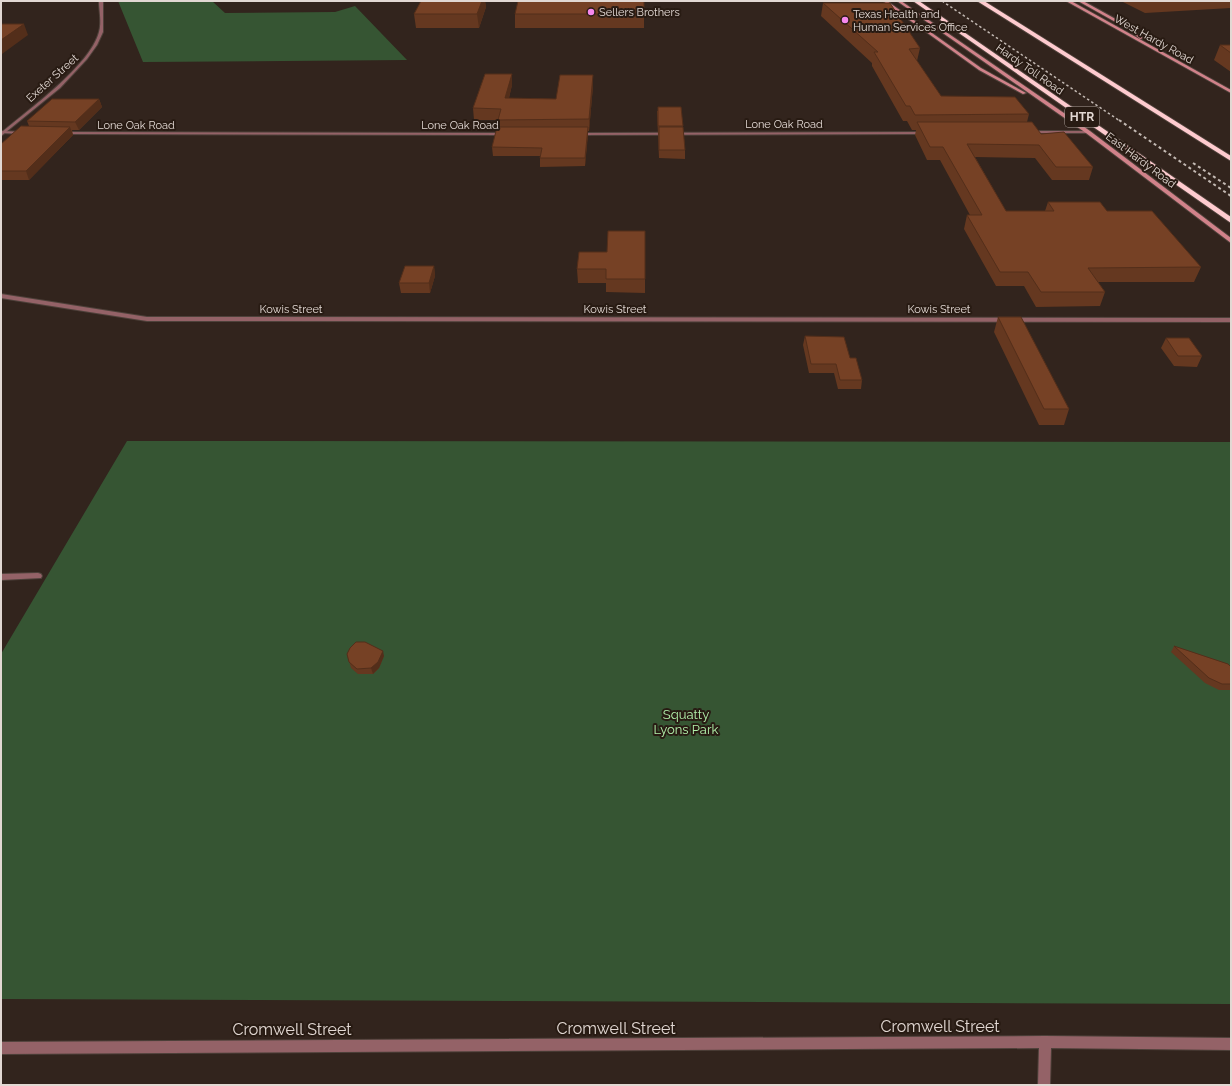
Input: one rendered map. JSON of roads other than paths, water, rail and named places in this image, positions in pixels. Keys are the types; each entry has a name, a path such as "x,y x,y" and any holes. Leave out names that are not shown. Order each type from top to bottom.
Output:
{"highway":[{"name":"Hardy Toll Road","path":"916,1 1231,221"},
{"path":"980,1 1231,159"}],"main road":[{"path":"885,1 980,69 1088,132"},
{"name":"East Hardy Road","path":"899,1 1088,132 1231,241"},
{"path":"1080,1 1129,28 1156,51"},
{"name":"West Hardy Road","path":"1069,2 1231,92"}],"street":[{"name":"Exeter Street","path":"2,133 84,62 96,44 101,33 101,1"},
{"path":"1023,132 1088,132"},
{"path":"2,133 34,133"},
{"name":"Lone Oak Road","path":"58,133 515,134"},
{"name":"Lone Oak Road","path":"570,134 928,133"},
{"name":"Kowis Street","path":"1,296 147,319 1231,320"},
{"path":"1,577 38,576"},
{"path":"1044,1085 1045,1042"},
{"name":"Cromwell Street","path":"1,1048 1045,1042 1231,1044"}],"railway":[{"path":"942,1 1120,121"},
{"path":"1119,120 1231,196"},
{"path":"1193,163 1231,188"}],"place":[{"name":"Sellers Brothers","path":"591,12"},
{"name":"Texas Health and Human Services Office","path":"845,20"}],"park label":[{"name":"Squatty Lyons Park","path":"686,722"}]}
